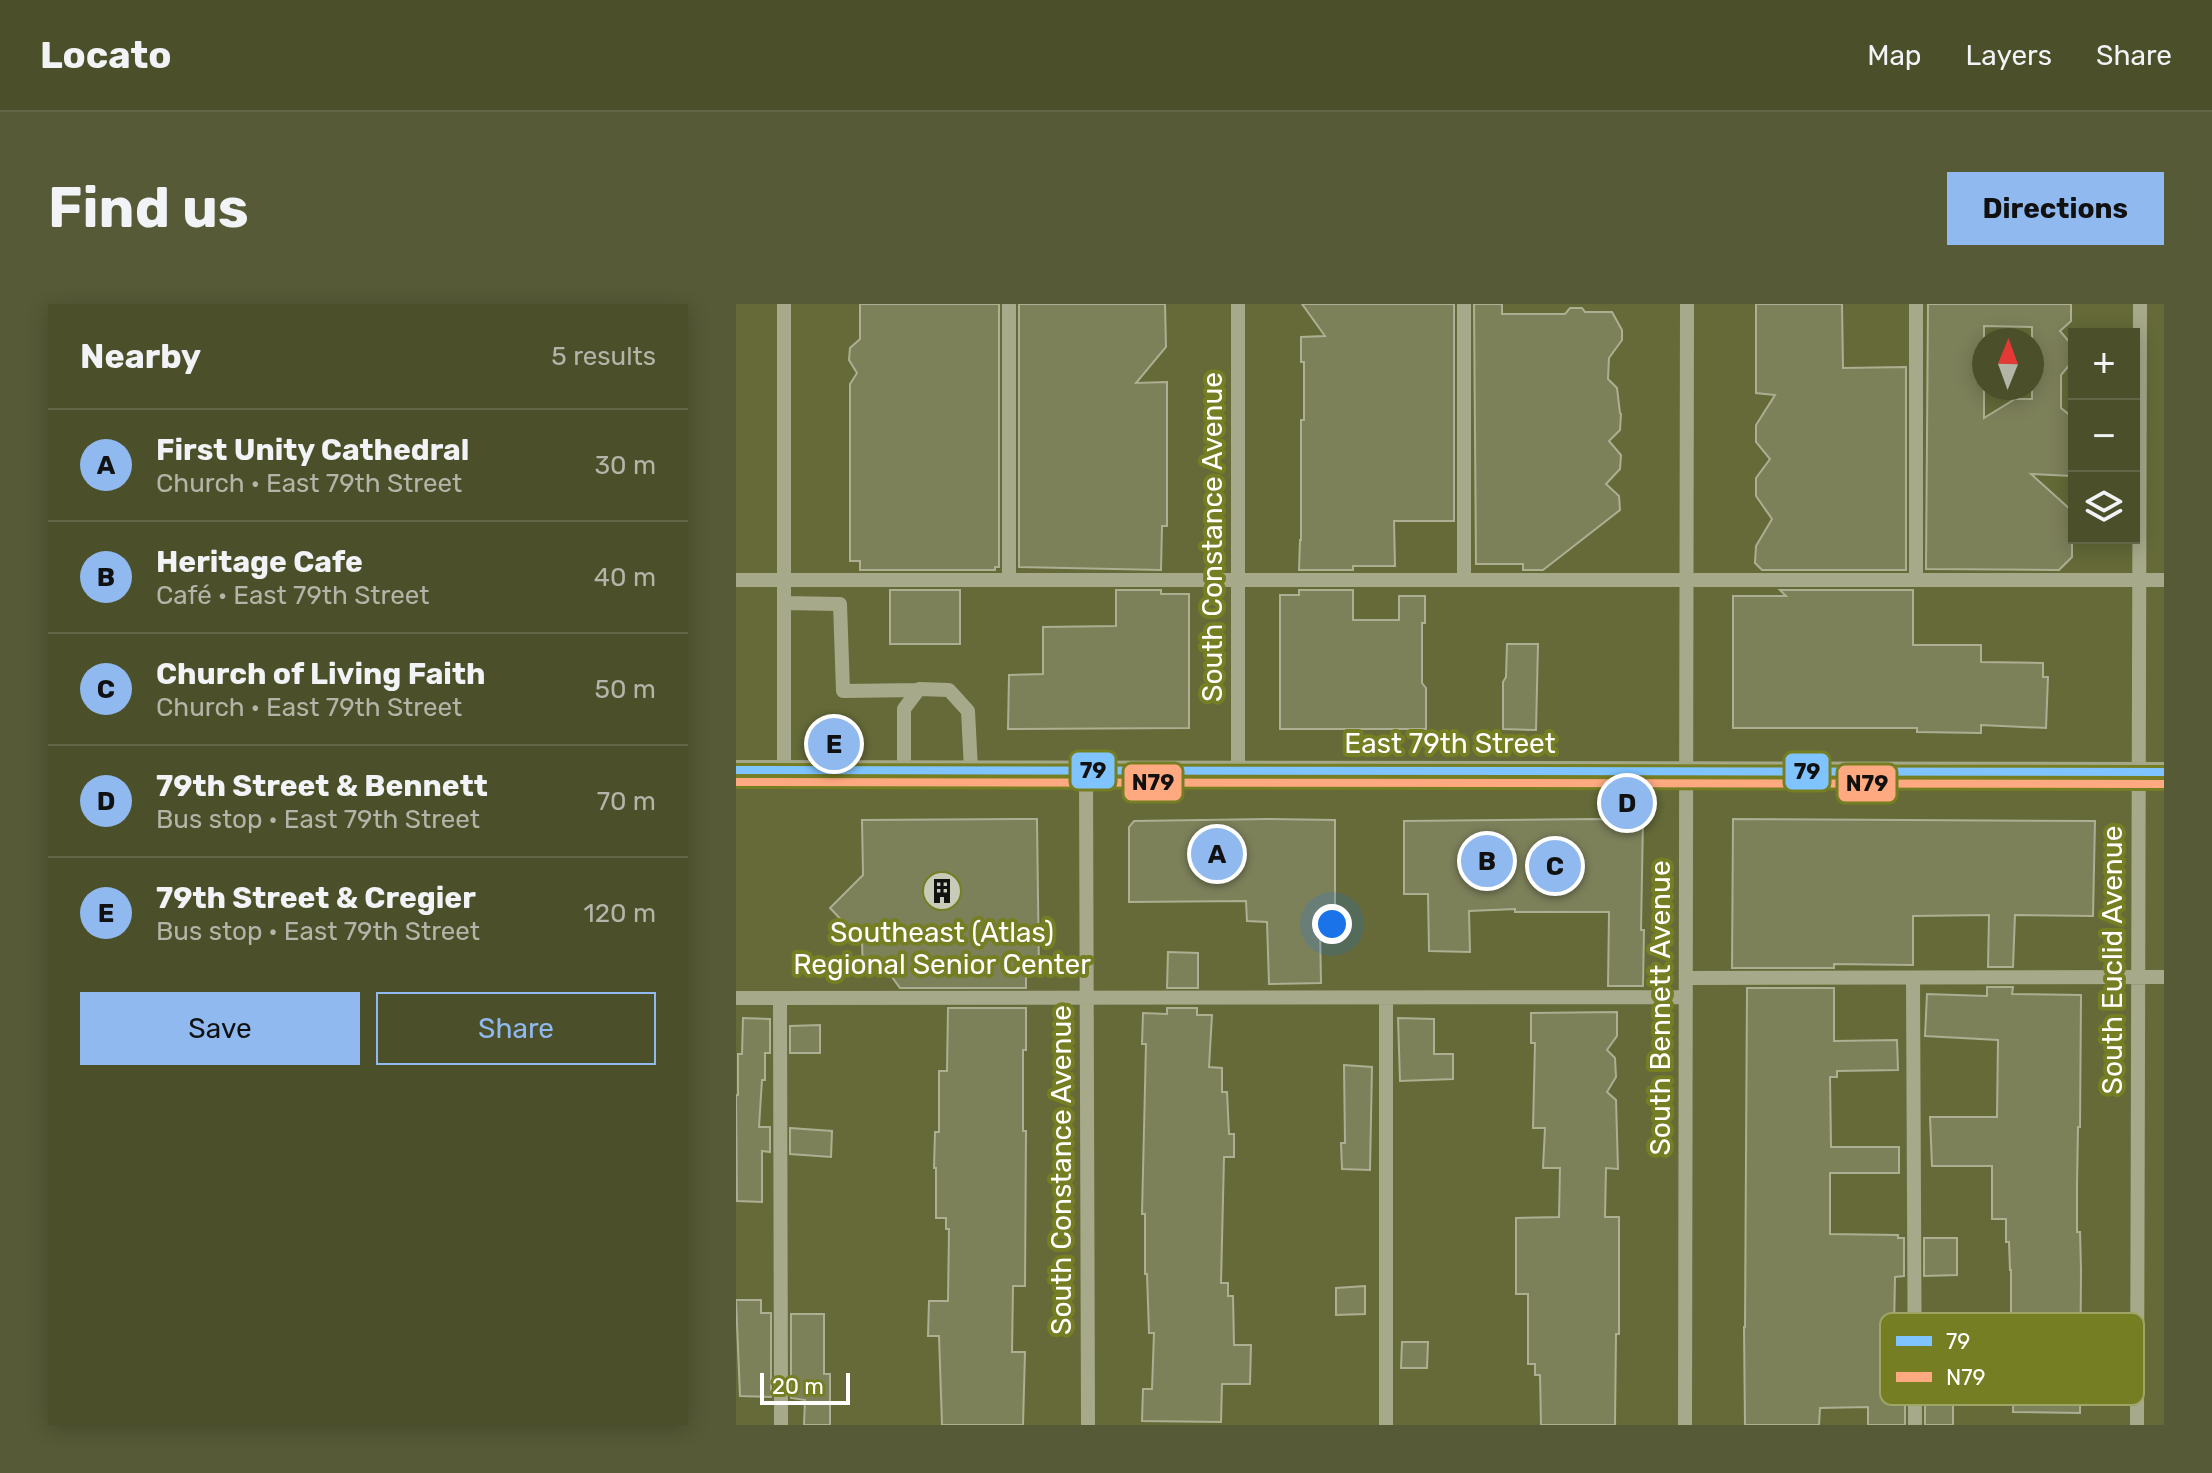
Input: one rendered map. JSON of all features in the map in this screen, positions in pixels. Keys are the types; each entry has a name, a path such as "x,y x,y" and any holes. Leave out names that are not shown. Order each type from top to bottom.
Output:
{"main road":[{"name":"East 79th Street","path":"736,770 2164,772"}],"street":[{"path":"784,304 784,770"},
{"path":"1009,304 1009,580"},
{"name":"South Constance Avenue","path":"1238,304 1238,771"},
{"path":"1464,304 1464,580"},
{"name":"South Bennett Avenue","path":"1685,1425 1687,304"},
{"path":"1916,304 1916,580"},
{"name":"South Euclid Avenue","path":"2137,1313 2140,304"},
{"path":"736,580 2164,580"},
{"path":"784,603 840,604 843,691 949,690 968,711 971,770"},
{"path":"904,770 904,709 918,690"},
{"name":"South Constance Avenue","path":"1086,770 1088,1425"},
{"path":"1686,978 2164,977"},
{"path":"1913,978 1914,1313"},
{"path":"736,998 1686,997"},
{"path":"780,998 781,1425"},
{"path":"1386,998 1386,1425"},
{"path":"1915,1405 1915,1425"},
{"name":"South Euclid Avenue","path":"2137,1405 2137,1425"}],"building":[{"path":"860,304 999,304 999,567 995,570 860,570 860,561 850,561 850,384 857,373 849,360 850,348 860,339"},
{"path":"1019,304 1165,304 1166,347 1136,383 1167,382 1167,526 1162,526 1161,570 1019,567"},
{"path":"1302,304 1454,304 1454,521 1394,521 1395,566 1299,570 1301,420 1304,420 1301,337 1325,336"},
{"path":"1474,304 1502,304 1502,314 1565,314 1570,308 1582,308 1585,312 1612,312 1622,330 1622,340 1609,358 1608,379 1617,388 1621,414 1620,430 1609,441 1621,455 1620,469 1606,484 1619,496 1620,510 1543,570 1523,570 1523,564 1476,564"},
{"path":"1756,304 1842,304 1843,368 1906,367 1906,570 1762,570 1755,563 1756,546 1772,519 1756,496 1756,478 1770,459 1756,442 1756,425 1775,395 1756,393"},
{"path":"1928,304 2071,304 2071,321 2060,331 2068,340 2068,367 2061,375 2061,408 2068,414 2068,476 2031,474 2068,507 2068,544 2072,544 2072,557 2059,570 1926,569"},
{"path":"890,590 960,590 960,644 890,644"},
{"path":"1116,590 1161,590 1161,594 1189,594 1189,728 1008,729 1009,675 1043,674 1043,627 1116,626"},
{"path":"1299,590 1353,590 1353,620 1399,620 1399,596 1425,596 1422,683 1426,688 1426,729 1280,729 1280,595 1299,595"},
{"path":"1780,590 1913,590 1913,645 1981,645 1981,662 2043,663 2043,677 2048,677 2046,728 1981,725 1981,733 1917,732 1917,728 1733,728 1733,596 1786,596"},
{"path":"1507,644 1538,644 1536,730 1503,729"},
{"name":"Southeast (Atlas) Regional Senior Center","path":"1037,819 1039,973 1026,973 1026,988 900,988 889,973 863,973 862,942 830,908 863,875 862,820"},
{"path":"1733,819 2095,821 2093,916 2015,915 2013,967 1988,967 1989,915 1913,916 1913,965 1732,968"},
{"path":"1335,820 1335,905 1329,905 1329,929 1320,929 1321,983 1269,984 1267,922 1247,921 1246,901 1129,902 1129,827 1134,821"},
{"path":"1643,820 1643,986 1608,986 1609,912 1469,911 1470,952 1429,951 1428,894 1404,894 1404,821"},
{"path":"1168,952 1198,953 1198,988 1167,988"},
{"path":"1987,987 2013,987 2012,994 2081,995 2077,1185 2081,1313 2011,1313 2009,1242 2006,1242 2006,1219 1992,1219 1992,1166 1932,1166 1930,1117 1997,1117 1998,1040 1925,1036 1927,994 1987,996"},
{"path":"1747,988 1834,988 1834,1041 1897,1040 1898,1070 1837,1071 1837,1077 1830,1077 1831,1147 1899,1147 1899,1173 1830,1173 1830,1234 1898,1235 1898,1238 1904,1238 1904,1276 1895,1277 1894,1313 1880,1313 1880,1405 1905,1405 1905,1425 1868,1425 1868,1407 1820,1408 1819,1425 1745,1425"},
{"path":"948,1008 1026,1008 1026,1050 1023,1050 1025,1286 1013,1286 1012,1352 1025,1352 1023,1425 942,1425 939,1336 928,1336 929,1301 948,1301 949,1229 946,1229 946,1218 936,1218 934,1168 935,1132 939,1132 939,1071 947,1071"},
{"path":"1167,1008 1197,1008 1197,1015 1212,1015 1209,1067 1222,1068 1222,1092 1227,1092 1229,1134 1234,1134 1234,1157 1224,1157 1221,1283 1228,1283 1228,1296 1233,1296 1234,1345 1251,1345 1250,1384 1222,1384 1221,1422 1142,1421 1143,1389 1152,1389 1154,1333 1149,1333 1145,1214 1142,1214 1146,1044 1142,1044 1143,1013 1167,1014"},
{"path":"1617,1012 1617,1036 1607,1050 1615,1058 1616,1077 1607,1092 1616,1100 1618,1169 1606,1168 1605,1217 1619,1217 1615,1425 1541,1425 1540,1375 1535,1375 1535,1364 1528,1364 1528,1294 1516,1294 1516,1218 1559,1217 1560,1168 1543,1168 1545,1128 1533,1128 1535,1043 1531,1043 1531,1013"},
{"path":"743,1018 770,1019 770,1053 765,1053 759,1127 770,1127 770,1152 762,1151 762,1202 737,1201 736,1095"},
{"path":"1398,1018 1434,1019 1434,1054 1453,1054 1453,1079 1400,1081"},
{"path":"820,1025 820,1053 790,1053 790,1026"},
{"path":"1344,1065 1372,1067 1370,1170 1342,1169 1341,1143 1345,1143"},
{"path":"790,1128 832,1131 831,1157 790,1154"},
{"path":"1924,1238 1957,1238 1957,1275 1924,1276"},
{"path":"1365,1286 1365,1314 1336,1315 1336,1288"},
{"path":"736,1300 761,1300 761,1313 771,1313 771,1397 740,1396"},
{"path":"791,1314 824,1314 824,1374 830,1374 830,1425 804,1425 805,1400 791,1398"},
{"path":"1402,1342 1428,1342 1427,1368 1401,1368"},
{"path":"1925,1405 1953,1405 1953,1425 1925,1425"},
{"path":"2013,1405 2080,1405 2080,1413 2013,1412"}],"transit line":[{"name":"79","path":"736,770 2164,772"},
{"name":"N79","path":"736,782 2164,784"}],"place":[{"name":"79th Street & Cregier","path":"834,744"},
{"name":"79th Street & Bennett","path":"1627,803"},
{"name":"First Unity Cathedral","path":"1217,854"},
{"name":"Heritage Cafe","path":"1487,861"},
{"name":"Church of Living Faith","path":"1555,866"},
{"name":"Southeast (Atlas) Regional Senior Center","path":"942,891"}]}
